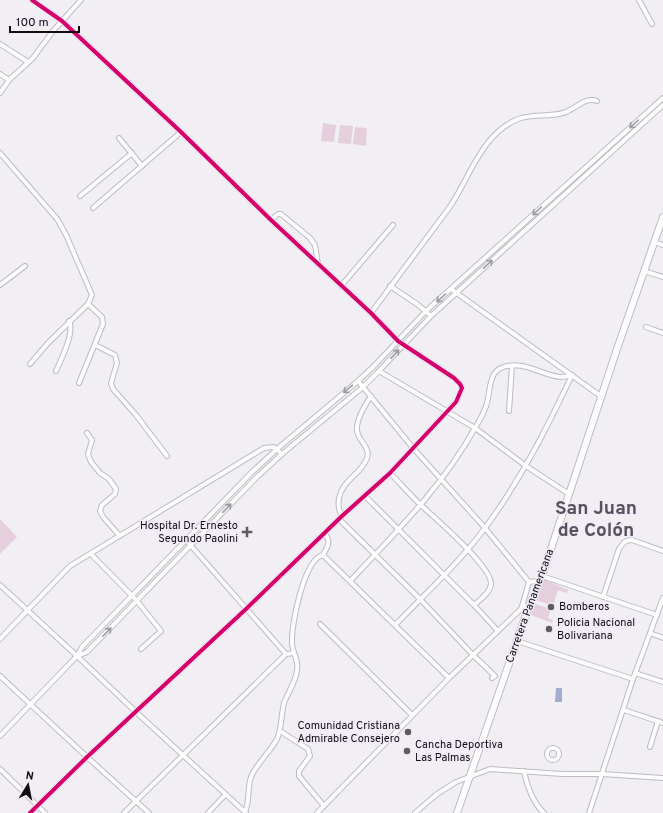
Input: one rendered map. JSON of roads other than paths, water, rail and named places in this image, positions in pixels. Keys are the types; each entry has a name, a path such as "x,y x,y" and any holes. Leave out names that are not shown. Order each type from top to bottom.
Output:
{"main road":[{"name":"Carretera Panamericana","path":"457,813 527,612 540,579 663,217"}],"street":[{"path":"30,813 87,757 246,609 340,517 390,473 448,412 456,402 462,388 454,378 398,341 371,313 318,265 181,132 62,21 32,0"},
{"path":"0,93 9,80 28,62 62,21 82,0"},
{"path":"639,0 652,24"},
{"path":"0,44 28,62"},
{"path":"0,74 9,80"},
{"path":"0,736 77,656 82,647 252,472 358,381 426,311 663,98"},
{"path":"371,313 454,202 471,168 496,132 520,119 538,115 557,115 567,112 588,100 597,101"},
{"path":"77,656 87,652 257,477 282,454 363,387 431,316 663,105"},
{"path":"93,208 181,132"},
{"path":"119,138 142,166"},
{"path":"0,153 58,220 92,295 88,304 48,342 30,364"},
{"path":"80,196 132,153"},
{"path":"271,220 278,214 281,214 310,238 315,245 318,265"},
{"path":"341,286 392,225"},
{"path":"654,242 663,245"},
{"path":"0,285 25,266"},
{"path":"644,271 663,277"},
{"path":"390,286 431,316"},
{"path":"451,289 602,397"},
{"path":"79,383 103,327 102,317 88,304"},
{"path":"56,371 71,333 71,325 69,321"},
{"path":"646,327 663,333"},
{"path":"95,345 115,355 118,363 111,383 112,389 136,415 167,456"},
{"path":"351,580 399,530 441,480 475,428 487,404 492,378 495,373 503,367 512,366 529,367 553,376 572,376"},
{"path":"509,412 512,366"},
{"path":"379,371 475,428 526,466 569,494"},
{"path":"396,624 444,576 485,528 526,466 572,376"},
{"path":"358,381 413,448 485,528 529,582"},
{"path":"371,396 356,428 358,436 367,451 367,458 358,471 346,482 342,489 338,506 340,517 494,676 492,678"},
{"path":"87,433 92,440 88,454 91,462 100,473 109,479 116,489 115,494 102,505 100,511 103,517 120,536"},
{"path":"0,639 70,566 264,448 274,446 282,454"},
{"path":"390,473 421,505 468,549 483,567 490,579 491,585 488,592 474,605"},
{"path":"365,496 498,631"},
{"path":"0,585 245,813 248,804 251,777 274,744 280,731 284,703 298,664 292,645 292,634 300,594 309,571 315,561 320,555 323,554 328,546 329,540 325,533"},
{"path":"186,540 286,654"},
{"path":"604,598 619,549 623,542 632,540 663,550"},
{"path":"91,554 137,601 161,631 141,649"},
{"path":"323,554 396,624 449,678"},
{"path":"529,582 538,581 540,579 657,615"},
{"path":"317,813 449,678 521,609 529,582"},
{"path":"588,813 624,710 633,679 663,598"},
{"path":"523,603 527,612"},
{"path":"320,624 412,715"},
{"path":"650,633 663,638"},
{"path":"517,641 633,679"},
{"path":"124,813 286,654 294,653"},
{"path":"636,673 663,682"},
{"path":"0,676 149,813"},
{"path":"624,710 661,722 650,747"},
{"path":"280,731 308,749 310,756 299,771 299,774 324,806"},
{"path":"415,813 437,794 456,782 490,768 562,774 602,774 663,778"},
{"path":"0,769 45,813"},
{"path":"524,771 535,801 544,813"},
{"path":"208,813 225,795"}],"water":[{"path":"556,688 562,688 562,702 555,702"}],"place":[{"name":"Hospital Dr. Ernesto Segundo Paolini","path":"247,532"},
{"name":"Bomberos","path":"551,607"},
{"name":"Policia Nacional Bolivariana","path":"549,629"},
{"name":"Comunidad Cristiana Admirable Consejero","path":"408,732"},
{"name":"Cancha Deportiva Las Palmas","path":"407,751"}],"district":[{"name":"San Juan de Colón","path":"596,520"}]}
